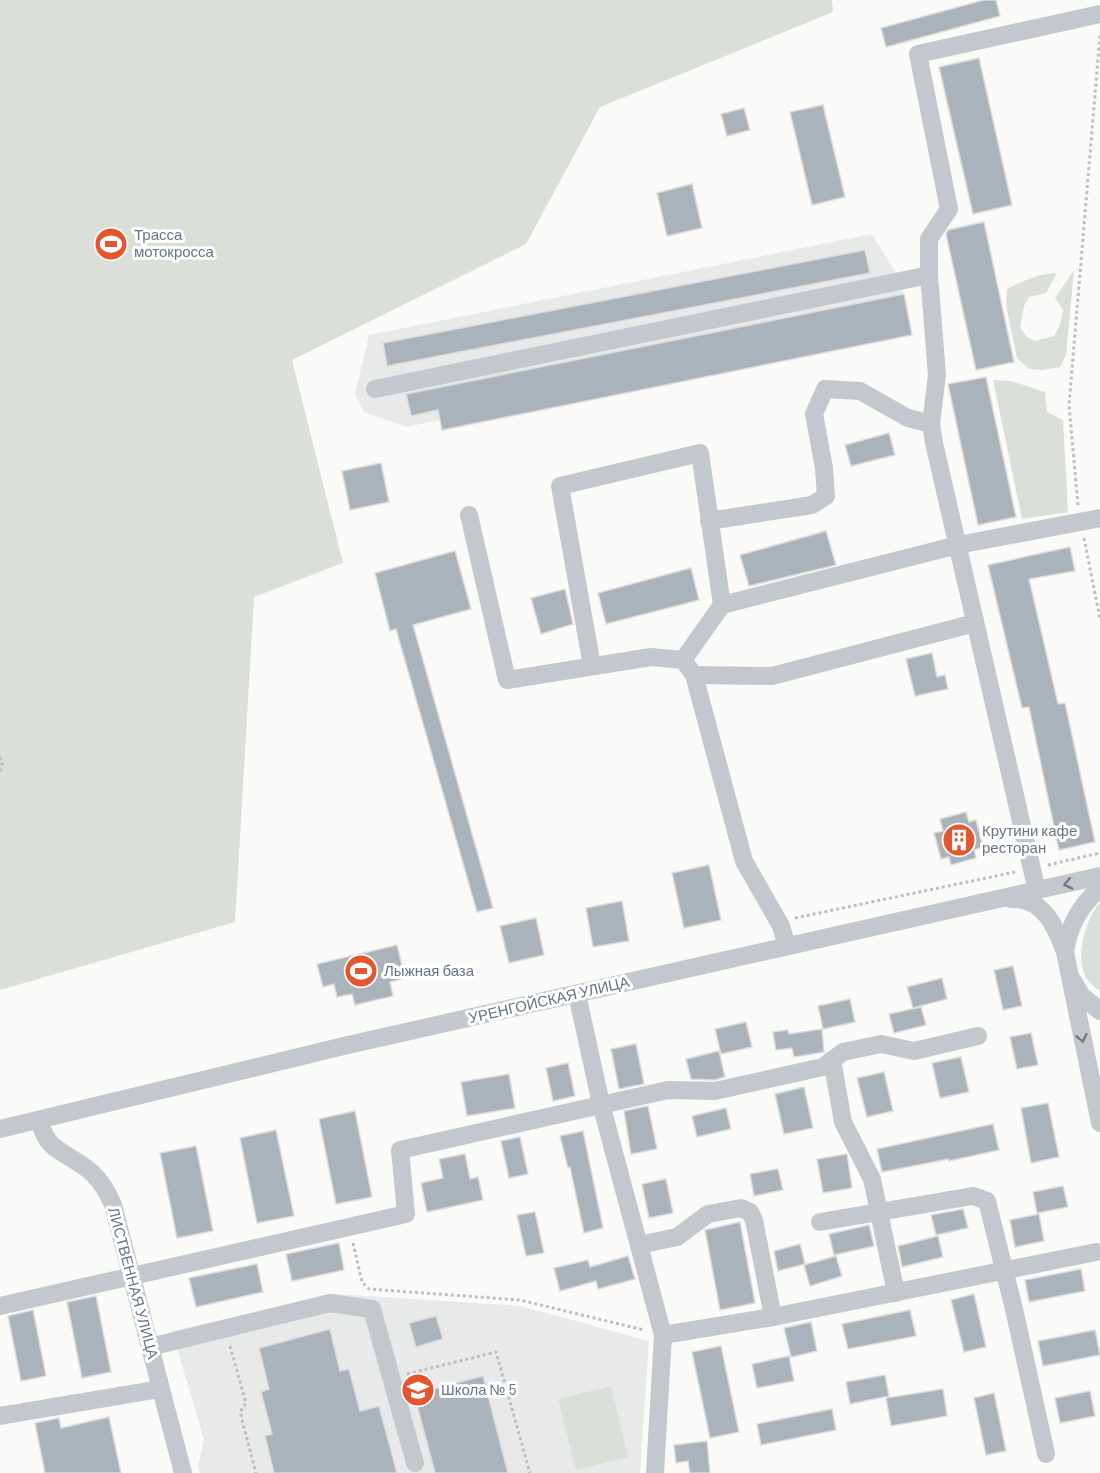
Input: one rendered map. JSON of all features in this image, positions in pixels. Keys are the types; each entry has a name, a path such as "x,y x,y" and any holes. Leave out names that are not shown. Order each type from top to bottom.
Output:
{"street":[{"path":"1037,891 931,424 937,375 929,275 929,239 949,209 918,54 1100,14"},
{"path":"375,389 929,275"},
{"path":"709,521 812,505 826,496 824,468 814,414 825,389 860,391 908,418 931,424"},
{"path":"592,666 560,486 700,453 722,605"},
{"path":"470,515 507,680 651,657 683,660 694,675 744,861 779,922 787,946"},
{"path":"683,660 722,605 958,545 1100,518"},
{"path":"694,675 772,676 975,623"},
{"name":"УРЕНГОЙСКАЯ УЛИЦА","path":"0,1130 348,1045 1100,876"},
{"path":"1100,888 1080,908 1067,937 1066,959 1100,1123"},
{"path":"994,900 1018,898 1036,905 1046,914 1054,925 1074,983 1081,995 1100,1011"},
{"path":"577,994 601,1104 663,1335 655,1473"},
{"path":"0,1306 406,1214 400,1150 668,1090 715,1091 823,1066 843,1052 881,1044 914,1051 978,1036"},
{"path":"832,1060 843,1122 872,1179 896,1293"},
{"name":"ЛИСТВЕННАЯ УЛИЦА","path":"39,1120 45,1135 53,1146 94,1174 105,1187 113,1205 183,1473"},
{"path":"820,1222 973,1196 987,1201 1046,1454"},
{"path":"639,1245 677,1237 708,1214 741,1208 750,1212 754,1220 773,1317"},
{"path":"663,1335 773,1317 1096,1252"},
{"path":"150,1347 330,1303 372,1309 415,1463"},
{"path":"0,1416 160,1389"}],"path":[{"path":"1100,35 1069,405 1075,490 1100,619"},
{"path":"0,757 2,763 0,773"},
{"path":"779,922 1100,853"},
{"path":"349,1226 362,1282 369,1290 520,1300 663,1335"},
{"path":"225,1329 246,1403 240,1412 256,1473"},
{"path":"392,1377 496,1352 530,1473"}],"shaded area":[{"path":"0,0 832,0 833,12 600,107 526,244 292,360 343,563 254,597 235,922 0,990"},
{"path":"872,234 900,280 908,326 406,427 364,412 355,394 369,335"},
{"path":"1074,270 1066,355 1060,367 1043,370 1029,369 1017,358 1006,305 1007,289 1038,276 1057,273 1046,293 1029,297 1024,306 1020,327 1027,337 1035,341 1054,336 1060,325 1063,310 1055,298"},
{"path":"993,380 1011,381 1045,392 1047,412 1063,420 1068,512 1022,519"},
{"path":"1100,902 1100,991 1086,978 1081,959 1086,928"},
{"name":"Школа № 5","path":"336,1294 521,1306 649,1341 640,1473 200,1473 198,1465 204,1440 172,1331"},
{"path":"611,1386 628,1457 576,1470 558,1399"}],"building":[{"path":"984,0 996,0 1000,16 886,47 881,28"},
{"path":"979,58 1012,205 973,214 939,67"},
{"path":"823,105 845,197 812,205 790,112"},
{"path":"744,108 750,130 727,136 721,114"},
{"path":"692,184 702,228 667,236 657,193"},
{"path":"984,222 1014,362 976,370 946,234 948,230"},
{"path":"865,250 870,273 387,366 383,343"},
{"path":"904,294 912,335 442,430 438,410 411,416 406,394"},
{"path":"986,377 1016,517 978,525 948,384"},
{"path":"889,433 895,455 851,466 845,445"},
{"path":"381,463 389,502 350,510 342,471"},
{"path":"826,531 836,565 749,586 740,555"},
{"path":"1070,547 1075,571 1029,579 1058,704 1065,703 1095,842 1059,850 1029,707 1022,708 988,565"},
{"path":"455,551 471,609 413,625 493,908 477,912 396,629 390,631 375,573"},
{"path":"691,568 699,600 606,624 598,593"},
{"path":"565,589 573,624 541,634 531,598"},
{"path":"932,653 937,677 945,675 948,689 915,696 906,659"},
{"name":"Крутини кафе ресторан","path":"966,812 969,822 976,820 983,847 974,850 976,858 951,865 949,857 941,859 934,833 943,831 940,819"},
{"path":"709,865 721,920 684,928 672,873"},
{"path":"622,901 629,941 593,947 586,908"},
{"path":"536,918 544,955 509,963 500,926"},
{"name":"Лыжная база","path":"397,945 405,978 390,982 393,996 355,1005 352,994 337,997 334,984 323,987 317,964"},
{"path":"1013,966 1022,1006 1003,1010 994,970"},
{"path":"942,978 947,999 913,1008 907,987"},
{"path":"850,999 855,1022 823,1029 818,1006"},
{"path":"921,1007 926,1025 894,1033 889,1014"},
{"path":"746,1022 752,1047 721,1054 715,1029"},
{"path":"822,1029 824,1052 794,1057 792,1048 776,1050 773,1032 788,1030 789,1034"},
{"path":"1031,1033 1038,1065 1017,1069 1010,1037"},
{"path":"636,1044 644,1084 619,1089 611,1049"},
{"path":"719,1051 725,1077 714,1080 691,1079 686,1059"},
{"path":"961,1057 969,1092 940,1098 932,1063"},
{"path":"568,1063 575,1096 553,1101 546,1068"},
{"path":"884,1072 893,1111 867,1117 857,1078"},
{"path":"509,1074 515,1108 467,1116 461,1082"},
{"path":"804,1087 813,1128 784,1134 775,1094"},
{"path":"1048,1103 1059,1157 1031,1163 1021,1108"},
{"path":"648,1106 657,1149 631,1154 624,1111"},
{"path":"726,1108 731,1129 697,1137 692,1116"},
{"path":"355,1111 372,1197 336,1204 319,1119"},
{"path":"993,1124 999,1150 882,1172 877,1149"},
{"path":"276,1130 294,1216 257,1223 240,1138"},
{"path":"583,1131 603,1228 584,1233 570,1167 568,1168 560,1136"},
{"path":"520,1137 528,1174 509,1178 501,1141"},
{"path":"196,1146 213,1231 177,1238 160,1153"},
{"path":"465,1154 470,1179 478,1177 483,1200 427,1212 421,1183 443,1178 439,1159"},
{"path":"847,1154 852,1188 823,1193 817,1159"},
{"path":"778,1169 783,1190 754,1196 750,1174"},
{"path":"666,1179 673,1213 649,1218 642,1184"},
{"path":"1063,1186 1068,1207 1037,1213 1033,1192"},
{"path":"963,1209 968,1228 936,1235 931,1215"},
{"path":"535,1212 544,1253 526,1256 517,1215"},
{"path":"1039,1214 1044,1241 1015,1247 1010,1220"},
{"path":"740,1222 755,1303 720,1310 705,1230"},
{"path":"869,1225 874,1246 834,1255 829,1234"},
{"path":"938,1236 943,1257 902,1267 898,1246"},
{"path":"339,1243 344,1270 292,1281 286,1254"},
{"path":"800,1244 805,1264 778,1271 774,1251"},
{"path":"628,1256 635,1279 598,1289 596,1281 560,1291 554,1268 588,1260 590,1267"},
{"path":"836,1256 842,1276 810,1286 804,1265"},
{"path":"257,1264 263,1292 196,1307 189,1278"},
{"path":"1081,1269 1085,1291 1029,1302 1025,1280"},
{"path":"974,1294 986,1347 964,1352 951,1300"},
{"path":"96,1296 111,1372 82,1378 67,1302"},
{"path":"33,1310 46,1376 21,1381 8,1316"},
{"path":"910,1310 916,1336 848,1349 842,1324"},
{"path":"436,1316 443,1339 416,1347 409,1323"},
{"path":"811,1322 817,1351 791,1357 784,1328"},
{"path":"330,1329 340,1371 349,1369 360,1411 379,1406 397,1473 274,1473 265,1436 272,1434 261,1392 269,1389 259,1348"},
{"path":"1095,1330 1100,1355 1043,1366 1038,1341"},
{"path":"721,1346 739,1432 710,1438 692,1352"},
{"path":"789,1356 794,1381 757,1388 752,1364"},
{"path":"885,1375 889,1396 850,1404 846,1382"},
{"path":"483,1376 508,1473 435,1473 414,1394"},
{"path":"943,1389 947,1416 891,1426 886,1398"},
{"path":"1090,1391 1095,1416 1060,1423 1055,1398"},
{"path":"994,1393 1006,1451 986,1455 974,1398"},
{"path":"832,1409 836,1430 761,1445 757,1424"},
{"path":"109,1417 121,1473 45,1473 35,1423 59,1418 61,1428"},
{"path":"707,1441 710,1473 690,1473 688,1461 676,1463 674,1445"}],"place":[{"name":"Трасса мотокросса","path":"111,244"},
{"name":"Крутини кафе ресторан","path":"959,840"},
{"name":"Лыжная база","path":"361,971"},
{"name":"Школа № 5","path":"418,1390"}]}
